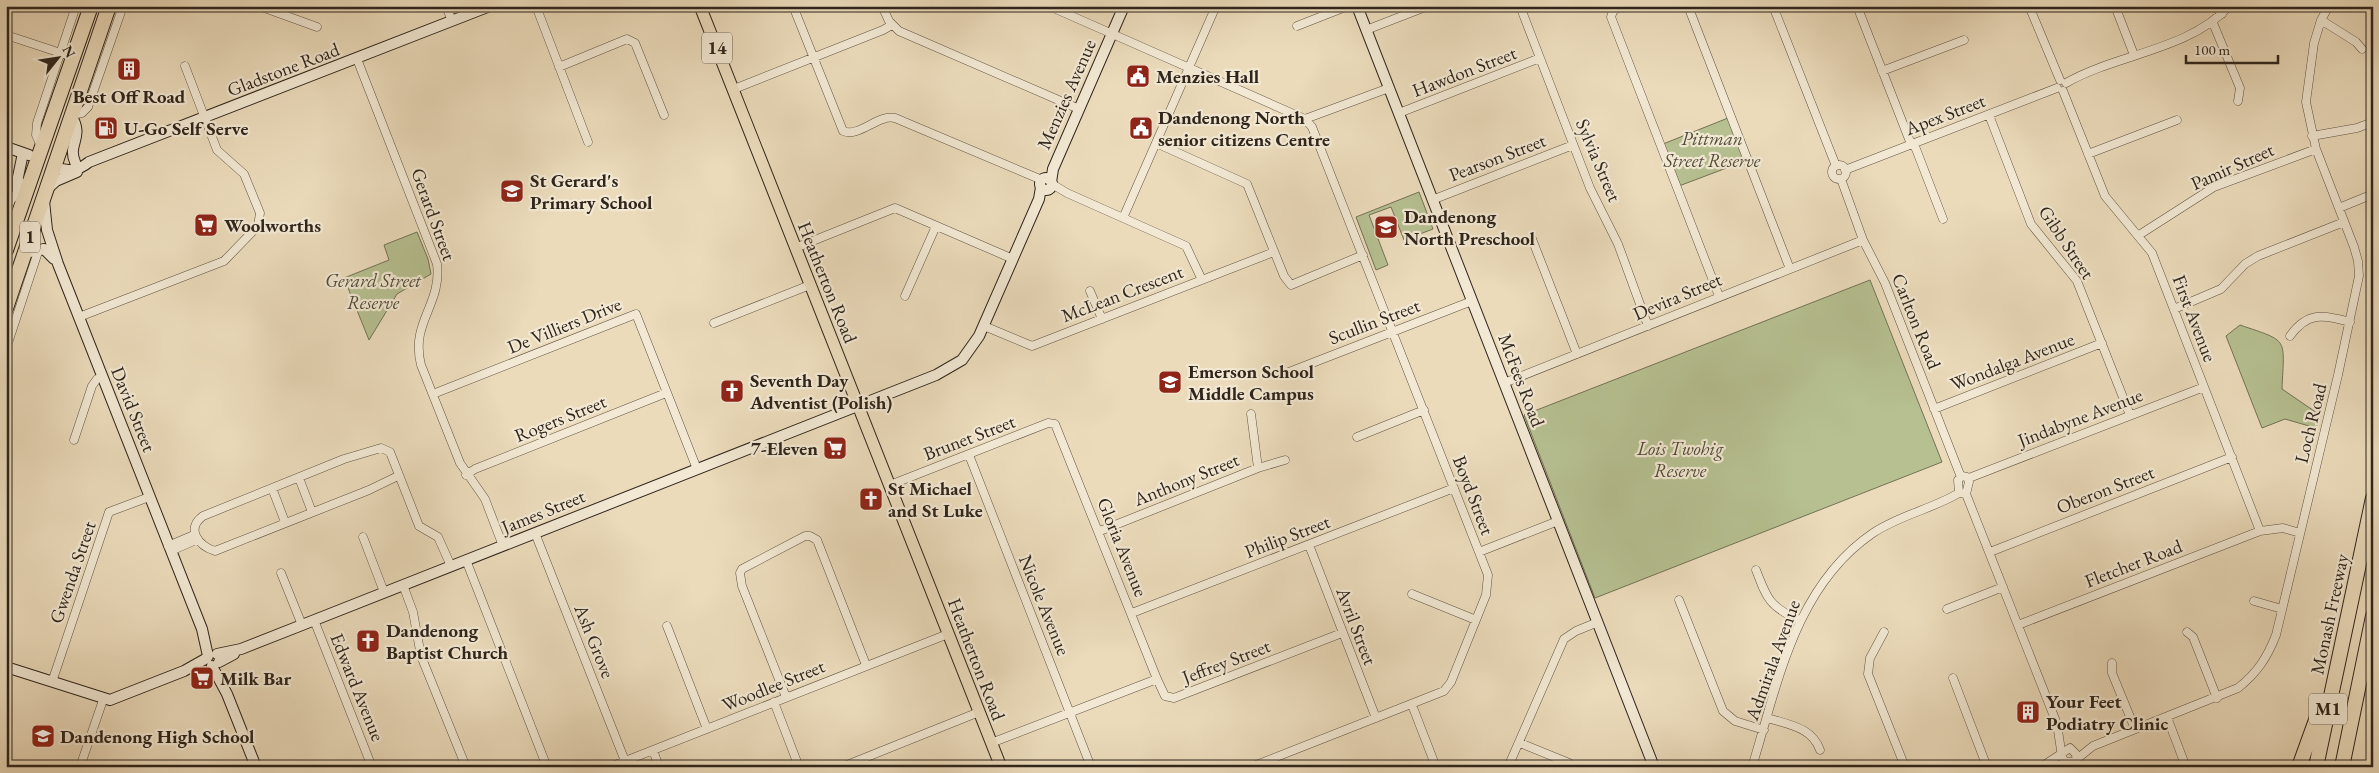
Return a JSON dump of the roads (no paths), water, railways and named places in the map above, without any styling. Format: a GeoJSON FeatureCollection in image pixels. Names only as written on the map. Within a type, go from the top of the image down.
{"type":"FeatureCollection","features":[{"type":"Feature","properties":{"kind":"highway","name":"1"},"geometry":{"type":"LineString","coordinates":[[6,250],[33,152],[73,57],[90,6]]}},
{"type":"Feature","properties":{"kind":"highway","name":"1"},"geometry":{"type":"LineString","coordinates":[[6,308],[109,6]]}},
{"type":"Feature","properties":{"kind":"highway"},"geometry":{"type":"LineString","coordinates":[[33,152],[55,164]]}},
{"type":"Feature","properties":{"kind":"highway","name":"Monash Freeway"},"geometry":{"type":"LineString","coordinates":[[2316,767],[2373,498]]}},
{"type":"Feature","properties":{"kind":"highway","name":"M1"},"geometry":{"type":"LineString","coordinates":[[2342,767],[2373,616]]}},
{"type":"Feature","properties":{"kind":"highway"},"geometry":{"type":"LineString","coordinates":[[2299,767],[2340,651]]}},
{"type":"Feature","properties":{"kind":"main road","name":"Heatherton Road"},"geometry":{"type":"LineString","coordinates":[[700,6],[1000,767]]}},
{"type":"Feature","properties":{"kind":"street"},"geometry":{"type":"LineString","coordinates":[[6,147],[33,152],[36,123],[76,6]]}},
{"type":"Feature","properties":{"kind":"street"},"geometry":{"type":"LineString","coordinates":[[45,193],[82,164],[72,153],[78,129],[71,115],[82,113],[88,107],[123,6]]}},
{"type":"Feature","properties":{"kind":"street"},"geometry":{"type":"LineString","coordinates":[[260,6],[270,8],[317,27]]}},
{"type":"Feature","properties":{"kind":"street"},"geometry":{"type":"LineString","coordinates":[[446,6],[452,21]]}},
{"type":"Feature","properties":{"kind":"street","name":"Gladstone Road"},"geometry":{"type":"LineString","coordinates":[[55,164],[82,164],[204,119],[490,6]]}},
{"type":"Feature","properties":{"kind":"street"},"geometry":{"type":"LineString","coordinates":[[536,6],[588,142]]}},
{"type":"Feature","properties":{"kind":"street"},"geometry":{"type":"LineString","coordinates":[[793,6],[841,129],[845,132],[887,118],[895,118],[1186,246],[1202,280]]}},
{"type":"Feature","properties":{"kind":"street"},"geometry":{"type":"LineString","coordinates":[[882,6],[892,25],[899,31],[1079,109]]}},
{"type":"Feature","properties":{"kind":"street"},"geometry":{"type":"LineString","coordinates":[[1049,6],[1305,119],[1389,88]]}},
{"type":"Feature","properties":{"kind":"street","name":"Menzies Avenue"},"geometry":{"type":"LineString","coordinates":[[858,406],[936,375],[962,360],[981,331],[1040,199],[1044,184],[1053,169],[1124,6]]}},
{"type":"Feature","properties":{"kind":"street"},"geometry":{"type":"LineString","coordinates":[[1123,218],[1216,6]]}},
{"type":"Feature","properties":{"kind":"street"},"geometry":{"type":"LineString","coordinates":[[1297,26],[1348,6]]}},
{"type":"Feature","properties":{"kind":"street","name":"McFees Road"},"geometry":{"type":"LineString","coordinates":[[1357,6],[1654,767]]}},
{"type":"Feature","properties":{"kind":"street"},"geometry":{"type":"LineString","coordinates":[[1366,30],[1428,6]]}},
{"type":"Feature","properties":{"kind":"street","name":"Sylvia Street"},"geometry":{"type":"LineString","coordinates":[[1520,6],[1590,188],[1618,244],[1648,326]]}},
{"type":"Feature","properties":{"kind":"street"},"geometry":{"type":"LineString","coordinates":[[1621,6],[1612,12],[1611,17],[1719,296]]}},
{"type":"Feature","properties":{"kind":"street"},"geometry":{"type":"LineString","coordinates":[[1688,6],[1790,269]]}},
{"type":"Feature","properties":{"kind":"street"},"geometry":{"type":"LineString","coordinates":[[1773,6],[1836,166]]}},
{"type":"Feature","properties":{"kind":"street"},"geometry":{"type":"LineString","coordinates":[[1858,6],[1882,71],[1943,219]]}},
{"type":"Feature","properties":{"kind":"street","name":"First Avenue"},"geometry":{"type":"LineString","coordinates":[[2030,6],[2105,196],[2152,253],[2260,531]]}},
{"type":"Feature","properties":{"kind":"street"},"geometry":{"type":"LineString","coordinates":[[2115,6],[2134,55]]}},
{"type":"Feature","properties":{"kind":"street"},"geometry":{"type":"LineString","coordinates":[[2214,6],[2222,14]]}},
{"type":"Feature","properties":{"kind":"street","name":"Apex Street"},"geometry":{"type":"LineString","coordinates":[[1845,170],[1989,115],[2213,23],[2229,6]]}},
{"type":"Feature","properties":{"kind":"street","name":"Loch Road"},"geometry":{"type":"LineString","coordinates":[[2072,749],[2093,746],[2238,688],[2252,677],[2265,661],[2276,635],[2350,322],[2359,276],[2358,260],[2312,136],[2306,96],[2314,43],[2321,20],[2329,6]]}},
{"type":"Feature","properties":{"kind":"street"},"geometry":{"type":"LineString","coordinates":[[1603,8],[1612,12]]}},
{"type":"Feature","properties":{"kind":"street"},"geometry":{"type":"LineString","coordinates":[[2321,20],[2356,42],[2362,49]]}},
{"type":"Feature","properties":{"kind":"street"},"geometry":{"type":"LineString","coordinates":[[2213,23],[2240,88],[2238,101]]}},
{"type":"Feature","properties":{"kind":"street"},"geometry":{"type":"LineString","coordinates":[[734,90],[892,25]]}},
{"type":"Feature","properties":{"kind":"street"},"geometry":{"type":"LineString","coordinates":[[6,35],[73,57]]}},
{"type":"Feature","properties":{"kind":"street"},"geometry":{"type":"LineString","coordinates":[[559,67],[627,40],[635,43],[664,115]]}},
{"type":"Feature","properties":{"kind":"street"},"geometry":{"type":"LineString","coordinates":[[1882,71],[1964,40]]}},
{"type":"Feature","properties":{"kind":"street","name":"Hawdon Street"},"geometry":{"type":"LineString","coordinates":[[1399,113],[1540,58]]}},
{"type":"Feature","properties":{"kind":"street","name":"Gerard Street"},"geometry":{"type":"LineString","coordinates":[[357,59],[437,264],[436,290],[422,321],[418,342],[422,365],[466,475],[485,499],[503,546]]}},
{"type":"Feature","properties":{"kind":"street"},"geometry":{"type":"LineString","coordinates":[[79,317],[224,261],[258,226],[260,213],[244,174],[219,152],[204,119],[185,66]]}},
{"type":"Feature","properties":{"kind":"street"},"geometry":{"type":"LineString","coordinates":[[1311,126],[1327,111]]}},
{"type":"Feature","properties":{"kind":"street","name":"Gibb Street"},"geometry":{"type":"LineString","coordinates":[[1989,115],[2031,224],[2077,281],[2130,415]]}},
{"type":"Feature","properties":{"kind":"street","name":"Boyd Street"},"geometry":{"type":"LineString","coordinates":[[1251,767],[1412,705],[1447,689],[1489,586],[1488,575],[1393,331],[1311,126],[1305,119]]}},
{"type":"Feature","properties":{"kind":"street"},"geometry":{"type":"LineString","coordinates":[[2088,154],[2177,120]]}},
{"type":"Feature","properties":{"kind":"street"},"geometry":{"type":"LineString","coordinates":[[2312,136],[2357,128],[2373,122]]}},
{"type":"Feature","properties":{"kind":"street"},"geometry":{"type":"LineString","coordinates":[[1156,143],[1247,184],[1286,280],[1293,285],[1363,255]]}},
{"type":"Feature","properties":{"kind":"street","name":"Pearson Street"},"geometry":{"type":"LineString","coordinates":[[1432,200],[1573,145]]}},
{"type":"Feature","properties":{"kind":"street","name":"Pamir Street"},"geometry":{"type":"LineString","coordinates":[[2139,235],[2214,187],[2316,149]]}},
{"type":"Feature","properties":{"kind":"street"},"geometry":{"type":"LineString","coordinates":[[1836,166],[1843,167],[1845,170],[1845,175],[1841,178],[1833,175],[1832,171],[1836,166]]}},
{"type":"Feature","properties":{"kind":"street","name":"Carlton Road"},"geometry":{"type":"LineString","coordinates":[[1841,178],[1863,240],[1885,283],[1934,409],[1965,478]]}},
{"type":"Feature","properties":{"kind":"street"},"geometry":{"type":"LineString","coordinates":[[6,213],[11,200],[21,193]]}},
{"type":"Feature","properties":{"kind":"street","name":"David Street"},"geometry":{"type":"LineString","coordinates":[[45,193],[47,226],[58,264],[256,767]]}},
{"type":"Feature","properties":{"kind":"street"},"geometry":{"type":"LineString","coordinates":[[2338,208],[2373,194]]}},
{"type":"Feature","properties":{"kind":"street"},"geometry":{"type":"LineString","coordinates":[[795,248],[895,208],[1013,259]]}},
{"type":"Feature","properties":{"kind":"street"},"geometry":{"type":"LineString","coordinates":[[2174,309],[2221,289],[2230,282],[2245,264],[2258,256],[2344,222]]}},
{"type":"Feature","properties":{"kind":"street"},"geometry":{"type":"LineString","coordinates":[[905,296],[936,226]]}},
{"type":"Feature","properties":{"kind":"street"},"geometry":{"type":"LineString","coordinates":[[1532,239],[1577,354]]}},
{"type":"Feature","properties":{"kind":"street","name":"Devira Street"},"geometry":{"type":"LineString","coordinates":[[1504,383],[1863,240]]}},
{"type":"Feature","properties":{"kind":"street"},"geometry":{"type":"LineString","coordinates":[[6,349],[40,249]]}},
{"type":"Feature","properties":{"kind":"street"},"geometry":{"type":"LineString","coordinates":[[26,292],[24,258],[40,249],[48,252],[58,264]]}},
{"type":"Feature","properties":{"kind":"street","name":"McLean Crescent"},"geometry":{"type":"LineString","coordinates":[[981,331],[1028,346],[1274,252]]}},
{"type":"Feature","properties":{"kind":"street"},"geometry":{"type":"LineString","coordinates":[[714,323],[810,285]]}},
{"type":"Feature","properties":{"kind":"street"},"geometry":{"type":"LineString","coordinates":[[1090,291],[1102,319]]}},
{"type":"Feature","properties":{"kind":"street","name":"Scullin Street"},"geometry":{"type":"LineString","coordinates":[[1289,372],[1472,301]]}},
{"type":"Feature","properties":{"kind":"street","name":"De Villiers Drive"},"geometry":{"type":"LineString","coordinates":[[434,394],[636,314],[697,469]]}},
{"type":"Feature","properties":{"kind":"street"},"geometry":{"type":"LineString","coordinates":[[2290,336],[2299,324],[2311,317],[2331,316],[2350,322]]}},
{"type":"Feature","properties":{"kind":"street","name":"Wondalga Avenue"},"geometry":{"type":"LineString","coordinates":[[1934,409],[2102,344]]}},
{"type":"Feature","properties":{"kind":"street"},"geometry":{"type":"LineString","coordinates":[[74,440],[92,386],[97,379],[102,377]]}},
{"type":"Feature","properties":{"kind":"street","name":"Jindabyne Avenue"},"geometry":{"type":"LineString","coordinates":[[1965,478],[2204,387]]}},
{"type":"Feature","properties":{"kind":"street","name":"Rogers Street"},"geometry":{"type":"LineString","coordinates":[[466,475],[475,469],[666,393]]}},
{"type":"Feature","properties":{"kind":"street","name":"James Street"},"geometry":{"type":"LineString","coordinates":[[103,700],[110,700],[214,660],[858,406]]}},
{"type":"Feature","properties":{"kind":"street"},"geometry":{"type":"LineString","coordinates":[[1357,436],[1424,410]]}},
{"type":"Feature","properties":{"kind":"street"},"geometry":{"type":"LineString","coordinates":[[1251,414],[1258,468]]}},
{"type":"Feature","properties":{"kind":"street","name":"Brunet Street"},"geometry":{"type":"LineString","coordinates":[[890,485],[1048,423],[1054,423],[1059,428]]}},
{"type":"Feature","properties":{"kind":"street","name":"Gloria Avenue"},"geometry":{"type":"LineString","coordinates":[[1059,428],[1157,679]]}},
{"type":"Feature","properties":{"kind":"street"},"geometry":{"type":"LineString","coordinates":[[195,538],[201,517],[344,459],[381,448],[390,452],[419,526],[438,537],[451,566]]}},
{"type":"Feature","properties":{"kind":"street","name":"Nicole Avenue"},"geometry":{"type":"LineString","coordinates":[[969,455],[1091,767]]}},
{"type":"Feature","properties":{"kind":"street","name":"Oberon Street"},"geometry":{"type":"LineString","coordinates":[[1990,552],[2232,457]]}},
{"type":"Feature","properties":{"kind":"street","name":"Anthony Street"},"geometry":{"type":"LineString","coordinates":[[1100,531],[1258,468],[1285,460]]}},
{"type":"Feature","properties":{"kind":"street"},"geometry":{"type":"LineString","coordinates":[[195,538],[215,551],[279,527],[285,522],[398,476]]}},
{"type":"Feature","properties":{"kind":"street"},"geometry":{"type":"LineString","coordinates":[[299,478],[312,512]]}},
{"type":"Feature","properties":{"kind":"street"},"geometry":{"type":"LineString","coordinates":[[1965,478],[1958,482],[1990,552],[2057,724],[2076,754],[2076,762],[2042,766]]}},
{"type":"Feature","properties":{"kind":"street"},"geometry":{"type":"LineString","coordinates":[[272,488],[285,522]]}},
{"type":"Feature","properties":{"kind":"street","name":"Philip Street"},"geometry":{"type":"LineString","coordinates":[[1132,613],[1454,488]]}},
{"type":"Feature","properties":{"kind":"street","name":"Admirala Avenue"},"geometry":{"type":"LineString","coordinates":[[1752,767],[1799,620],[1824,580],[1853,548],[1888,524],[1963,494]]}},
{"type":"Feature","properties":{"kind":"street","name":"Gwenda Street"},"geometry":{"type":"LineString","coordinates":[[52,682],[109,512],[150,497]]}},
{"type":"Feature","properties":{"kind":"street"},"geometry":{"type":"LineString","coordinates":[[1479,552],[1558,521]]}},
{"type":"Feature","properties":{"kind":"street"},"geometry":{"type":"LineString","coordinates":[[2260,531],[2283,528],[2300,533]]}},
{"type":"Feature","properties":{"kind":"street","name":"Fletcher Road"},"geometry":{"type":"LineString","coordinates":[[2018,625],[2260,531]]}},
{"type":"Feature","properties":{"kind":"street","name":"Ash Grove"},"geometry":{"type":"LineString","coordinates":[[535,533],[625,761]]}},
{"type":"Feature","properties":{"kind":"street"},"geometry":{"type":"LineString","coordinates":[[786,697],[740,581],[742,568],[805,536],[810,536],[817,540],[866,666]]}},
{"type":"Feature","properties":{"kind":"street"},"geometry":{"type":"LineString","coordinates":[[363,537],[384,592]]}},
{"type":"Feature","properties":{"kind":"street"},"geometry":{"type":"LineString","coordinates":[[170,548],[195,538]]}},
{"type":"Feature","properties":{"kind":"street","name":"Avril Street"},"geometry":{"type":"LineString","coordinates":[[1308,546],[1376,718]]}},
{"type":"Feature","properties":{"kind":"street"},"geometry":{"type":"LineString","coordinates":[[466,560],[547,767]]}},
{"type":"Feature","properties":{"kind":"street"},"geometry":{"type":"LineString","coordinates":[[1756,570],[1771,604],[1781,612],[1799,620]]}},
{"type":"Feature","properties":{"kind":"street"},"geometry":{"type":"LineString","coordinates":[[281,573],[302,625]]}},
{"type":"Feature","properties":{"kind":"street"},"geometry":{"type":"LineString","coordinates":[[403,585],[413,612],[422,656],[466,767]]}},
{"type":"Feature","properties":{"kind":"street"},"geometry":{"type":"LineString","coordinates":[[1947,609],[2003,587]]}},
{"type":"Feature","properties":{"kind":"street"},"geometry":{"type":"LineString","coordinates":[[1412,594],[1476,620]]}},
{"type":"Feature","properties":{"kind":"street"},"geometry":{"type":"LineString","coordinates":[[1679,600],[1724,710],[1735,721],[1764,730]]}},
{"type":"Feature","properties":{"kind":"street"},"geometry":{"type":"LineString","coordinates":[[2254,601],[2282,609]]}},
{"type":"Feature","properties":{"kind":"street","name":"Edward Avenue"},"geometry":{"type":"LineString","coordinates":[[314,620],[372,767]]}},
{"type":"Feature","properties":{"kind":"street"},"geometry":{"type":"LineString","coordinates":[[1508,767],[1564,639],[1576,631],[1598,622]]}},
{"type":"Feature","properties":{"kind":"street"},"geometry":{"type":"LineString","coordinates":[[667,626],[707,729]]}},
{"type":"Feature","properties":{"kind":"street"},"geometry":{"type":"LineString","coordinates":[[1884,632],[1870,658],[1868,674],[1905,767]]}},
{"type":"Feature","properties":{"kind":"street"},"geometry":{"type":"LineString","coordinates":[[2187,632],[2193,637],[2217,698]]}},
{"type":"Feature","properties":{"kind":"street","name":"Jeffrey Street"},"geometry":{"type":"LineString","coordinates":[[991,743],[1157,679],[1165,696],[1174,698],[1342,633]]}},
{"type":"Feature","properties":{"kind":"street","name":"Woodlee Street"},"geometry":{"type":"LineString","coordinates":[[610,767],[948,634]]}},
{"type":"Feature","properties":{"kind":"street"},"geometry":{"type":"LineString","coordinates":[[2112,663],[2112,673],[2134,730]]}},
{"type":"Feature","properties":{"kind":"street"},"geometry":{"type":"LineString","coordinates":[[6,667],[103,700],[80,767]]}},
{"type":"Feature","properties":{"kind":"street"},"geometry":{"type":"LineString","coordinates":[[1953,678],[1987,767]]}},
{"type":"Feature","properties":{"kind":"street"},"geometry":{"type":"LineString","coordinates":[[774,702],[799,767]]}},
{"type":"Feature","properties":{"kind":"street"},"geometry":{"type":"LineString","coordinates":[[1412,705],[1436,767]]}},
{"type":"Feature","properties":{"kind":"street"},"geometry":{"type":"LineString","coordinates":[[842,767],[979,712]]}},
{"type":"Feature","properties":{"kind":"street"},"geometry":{"type":"LineString","coordinates":[[2167,717],[2186,767]]}},
{"type":"Feature","properties":{"kind":"street"},"geometry":{"type":"LineString","coordinates":[[1768,718],[1808,731],[1817,741],[1820,750]]}},
{"type":"Feature","properties":{"kind":"street"},"geometry":{"type":"LineString","coordinates":[[2057,724],[2062,757],[2067,764]]}},
{"type":"Feature","properties":{"kind":"street"},"geometry":{"type":"LineString","coordinates":[[1520,743],[1569,763]]}},
{"type":"Feature","properties":{"kind":"street","name":"Loch Road"},"geometry":{"type":"LineString","coordinates":[[2076,762],[2093,746]]}},
{"type":"Feature","properties":{"kind":"street"},"geometry":{"type":"LineString","coordinates":[[2042,766],[2068,748],[2072,749]]}},
{"type":"Feature","properties":{"kind":"street"},"geometry":{"type":"LineString","coordinates":[[653,750],[660,767]]}},
{"type":"Feature","properties":{"kind":"place","name":"Best Off Road"},"geometry":{"type":"Point","coordinates":[129,69]}},
{"type":"Feature","properties":{"kind":"place","name":"Menzies Hall"},"geometry":{"type":"Point","coordinates":[1138,76]}},
{"type":"Feature","properties":{"kind":"place","name":"U-Go Self Serve"},"geometry":{"type":"Point","coordinates":[106,128]}},
{"type":"Feature","properties":{"kind":"place","name":"Dandenong North senior citizens Centre"},"geometry":{"type":"Point","coordinates":[1141,128]}},
{"type":"Feature","properties":{"kind":"place","name":"St Gerard's Primary School"},"geometry":{"type":"Point","coordinates":[512,191]}},
{"type":"Feature","properties":{"kind":"place","name":"Woolworths"},"geometry":{"type":"Point","coordinates":[206,225]}},
{"type":"Feature","properties":{"kind":"place","name":"Dandenong North Preschool"},"geometry":{"type":"Point","coordinates":[1386,227]}},
{"type":"Feature","properties":{"kind":"place","name":"Emerson School Middle Campus"},"geometry":{"type":"Point","coordinates":[1170,382]}},
{"type":"Feature","properties":{"kind":"place","name":"Seventh Day Adventist (Polish)"},"geometry":{"type":"Point","coordinates":[732,391]}},
{"type":"Feature","properties":{"kind":"place","name":"7-Eleven"},"geometry":{"type":"Point","coordinates":[835,448]}},
{"type":"Feature","properties":{"kind":"place","name":"St Michael and St Luke"},"geometry":{"type":"Point","coordinates":[871,499]}},
{"type":"Feature","properties":{"kind":"place","name":"Dandenong Baptist Church"},"geometry":{"type":"Point","coordinates":[368,641]}},
{"type":"Feature","properties":{"kind":"place","name":"Milk Bar"},"geometry":{"type":"Point","coordinates":[202,678]}},
{"type":"Feature","properties":{"kind":"place","name":"Your Feet Podiatry Clinic"},"geometry":{"type":"Point","coordinates":[2028,712]}},
{"type":"Feature","properties":{"kind":"place","name":"Dandenong High School"},"geometry":{"type":"Point","coordinates":[43,736]}},
{"type":"Feature","properties":{"kind":"park label","name":"Pittman Street Reserve"},"geometry":{"type":"Point","coordinates":[1712,149]}},
{"type":"Feature","properties":{"kind":"park label","name":"Gerard Street Reserve"},"geometry":{"type":"Point","coordinates":[373,291]}},
{"type":"Feature","properties":{"kind":"park label","name":"Lois Twohig Reserve"},"geometry":{"type":"Point","coordinates":[1680,459]}}]}
